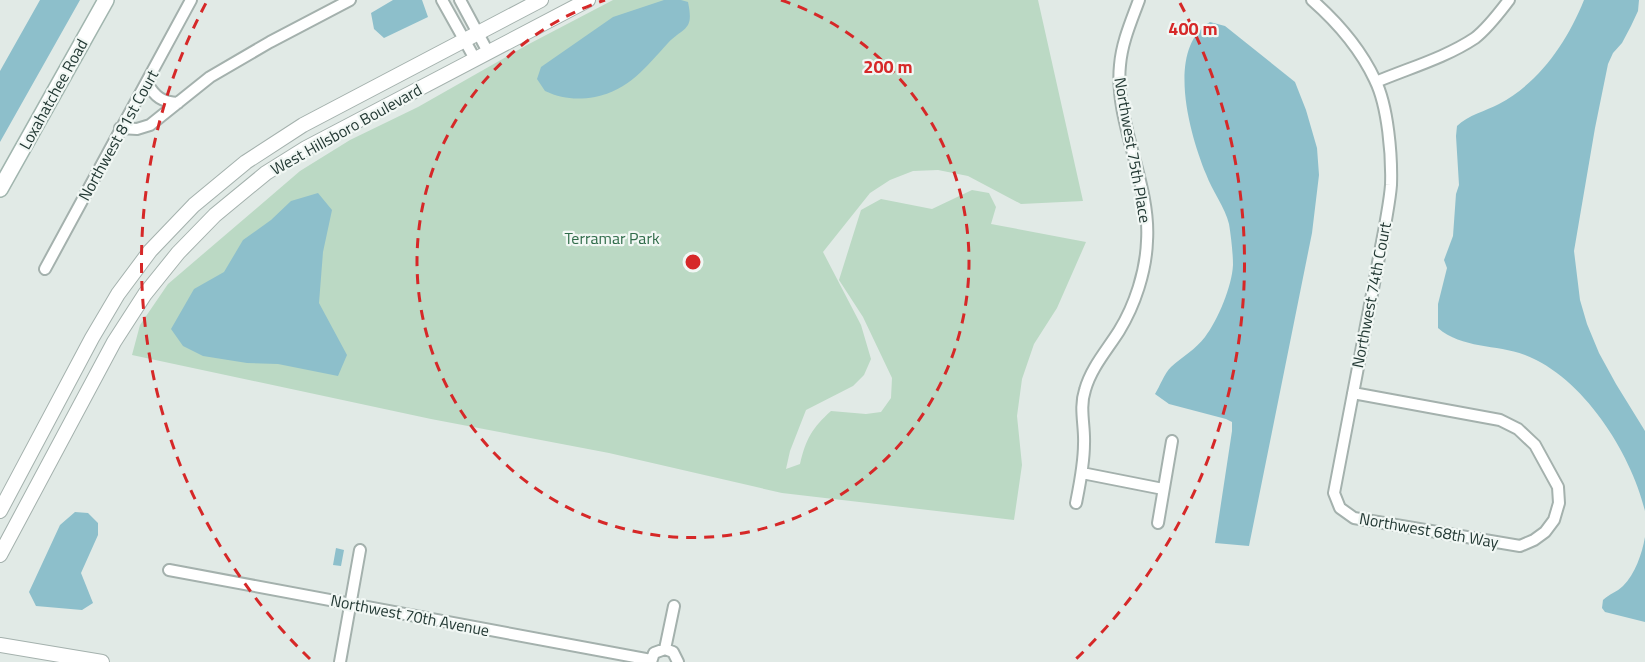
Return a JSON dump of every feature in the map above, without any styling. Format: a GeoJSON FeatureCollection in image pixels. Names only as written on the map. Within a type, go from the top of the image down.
{"type":"FeatureCollection","features":[{"type":"Feature","properties":{"kind":"main road","name":"Loxahatchee Road"},"geometry":{"type":"LineString","coordinates":[[0,189],[106,0]]}},
{"type":"Feature","properties":{"kind":"street","name":"Northwest 81st Court"},"geometry":{"type":"LineString","coordinates":[[45,269],[191,0]]}},
{"type":"Feature","properties":{"kind":"street"},"geometry":{"type":"LineString","coordinates":[[120,128],[136,129],[150,125],[210,77],[350,0]]}},
{"type":"Feature","properties":{"kind":"street"},"geometry":{"type":"LineString","coordinates":[[442,0],[475,59]]}},
{"type":"Feature","properties":{"kind":"street"},"geometry":{"type":"LineString","coordinates":[[460,0],[488,52]]}},
{"type":"Feature","properties":{"kind":"street","name":"West Hillsboro Boulevard"},"geometry":{"type":"LineString","coordinates":[[0,510],[101,322],[138,266],[172,227],[213,188],[268,146],[303,125],[541,0]]}},
{"type":"Feature","properties":{"kind":"street","name":"West Hillsboro Boulevard"},"geometry":{"type":"LineString","coordinates":[[0,555],[122,328],[156,279],[190,240],[232,200],[280,164],[322,139],[588,0]]}},
{"type":"Feature","properties":{"kind":"street","name":"Northwest 75th Place"},"geometry":{"type":"LineString","coordinates":[[1076,503],[1082,473],[1084,443],[1082,407],[1085,389],[1092,373],[1133,305],[1142,273],[1147,240],[1146,213],[1125,115],[1120,67],[1125,39],[1139,0]]}},
{"type":"Feature","properties":{"kind":"street","name":"Northwest 74th Court"},"geometry":{"type":"LineString","coordinates":[[1312,0],[1328,14],[1346,36],[1376,82],[1385,114],[1390,151],[1391,186],[1334,493],[1340,508]]}},
{"type":"Feature","properties":{"kind":"street"},"geometry":{"type":"LineString","coordinates":[[1376,82],[1452,50],[1476,37],[1509,0]]}},
{"type":"Feature","properties":{"kind":"street"},"geometry":{"type":"LineString","coordinates":[[147,83],[154,96],[166,102],[178,103]]}},
{"type":"Feature","properties":{"kind":"street","name":"Northwest 68th Way"},"geometry":{"type":"LineString","coordinates":[[1340,508],[1354,518],[1520,546],[1545,532],[1554,520],[1558,503],[1558,487],[1535,445],[1518,429],[1500,420],[1353,393]]}},
{"type":"Feature","properties":{"kind":"street"},"geometry":{"type":"LineString","coordinates":[[1158,523],[1172,441]]}},
{"type":"Feature","properties":{"kind":"street"},"geometry":{"type":"LineString","coordinates":[[1082,473],[1163,489]]}},
{"type":"Feature","properties":{"kind":"street"},"geometry":{"type":"LineString","coordinates":[[340,662],[360,550]]}},
{"type":"Feature","properties":{"kind":"street","name":"Northwest 70th Avenue"},"geometry":{"type":"LineString","coordinates":[[168,570],[651,661]]}},
{"type":"Feature","properties":{"kind":"street"},"geometry":{"type":"LineString","coordinates":[[665,649],[674,606]]}},
{"type":"Feature","properties":{"kind":"street"},"geometry":{"type":"LineString","coordinates":[[0,645],[102,662]]}},
{"type":"Feature","properties":{"kind":"street"},"geometry":{"type":"LineString","coordinates":[[651,661],[657,651],[665,649],[673,652],[678,662]]}},
{"type":"Feature","properties":{"kind":"green space","name":"Terramar Park"},"geometry":{"type":"Polygon","coordinates":[[[613,0],[1038,0],[1083,201],[1021,204],[968,176],[938,170],[913,171],[890,180],[870,193],[823,252],[861,325],[871,359],[864,375],[853,386],[806,410],[790,451],[786,469],[800,464],[811,434],[831,411],[866,414],[881,412],[891,398],[892,378],[863,317],[839,280],[861,210],[881,199],[932,209],[972,190],[989,193],[996,207],[991,224],[1086,242],[1057,308],[1034,344],[1022,379],[1017,416],[1022,465],[1014,520],[782,493],[609,453],[431,419],[132,355],[140,325],[168,284],[300,171],[350,140],[418,107],[527,45],[613,0]]]}},
{"type":"Feature","properties":{"kind":"water"},"geometry":{"type":"Polygon","coordinates":[[[40,0],[80,0],[0,142],[0,71],[40,0]]]}},
{"type":"Feature","properties":{"kind":"water"},"geometry":{"type":"Polygon","coordinates":[[[393,0],[422,0],[428,17],[384,38],[374,29],[371,13],[393,0]]]}},
{"type":"Feature","properties":{"kind":"water"},"geometry":{"type":"Polygon","coordinates":[[[664,0],[688,2],[689,23],[627,83],[607,94],[588,98],[576,99],[545,91],[537,79],[541,67],[613,17],[664,0]]]}},
{"type":"Feature","properties":{"kind":"water"},"geometry":{"type":"Polygon","coordinates":[[[1584,0],[1639,0],[1638,11],[1631,26],[1608,64],[1574,251],[1580,300],[1587,324],[1599,353],[1645,431],[1645,511],[1628,465],[1616,442],[1602,420],[1566,380],[1525,355],[1458,340],[1438,328],[1438,304],[1447,268],[1444,260],[1453,236],[1456,194],[1459,185],[1457,126],[1466,119],[1514,95],[1527,84],[1560,46],[1584,0]]]}},
{"type":"Feature","properties":{"kind":"water"},"geometry":{"type":"Polygon","coordinates":[[[1210,22],[1225,26],[1295,82],[1317,148],[1319,175],[1312,233],[1249,546],[1215,543],[1232,422],[1169,404],[1155,394],[1175,363],[1197,345],[1210,330],[1224,302],[1232,273],[1233,255],[1229,224],[1200,157],[1188,116],[1185,94],[1188,52],[1196,35],[1210,22]]]}},
{"type":"Feature","properties":{"kind":"water"},"geometry":{"type":"Polygon","coordinates":[[[318,193],[332,210],[323,252],[319,303],[347,355],[338,376],[278,364],[247,363],[203,356],[183,346],[171,329],[194,289],[224,272],[243,240],[271,220],[291,201],[318,193]]]}},
{"type":"Feature","properties":{"kind":"water"},"geometry":{"type":"Polygon","coordinates":[[[75,512],[88,513],[98,523],[98,535],[81,573],[93,603],[82,610],[36,606],[29,592],[60,525],[75,512]]]}},
{"type":"Feature","properties":{"kind":"water"},"geometry":{"type":"Polygon","coordinates":[[[1645,537],[1645,622],[1605,612],[1602,608],[1603,600],[1621,588],[1631,576],[1640,557],[1645,537]]]}},
{"type":"Feature","properties":{"kind":"water"},"geometry":{"type":"Polygon","coordinates":[[[336,548],[344,550],[341,566],[333,565],[336,548]]]}}]}
